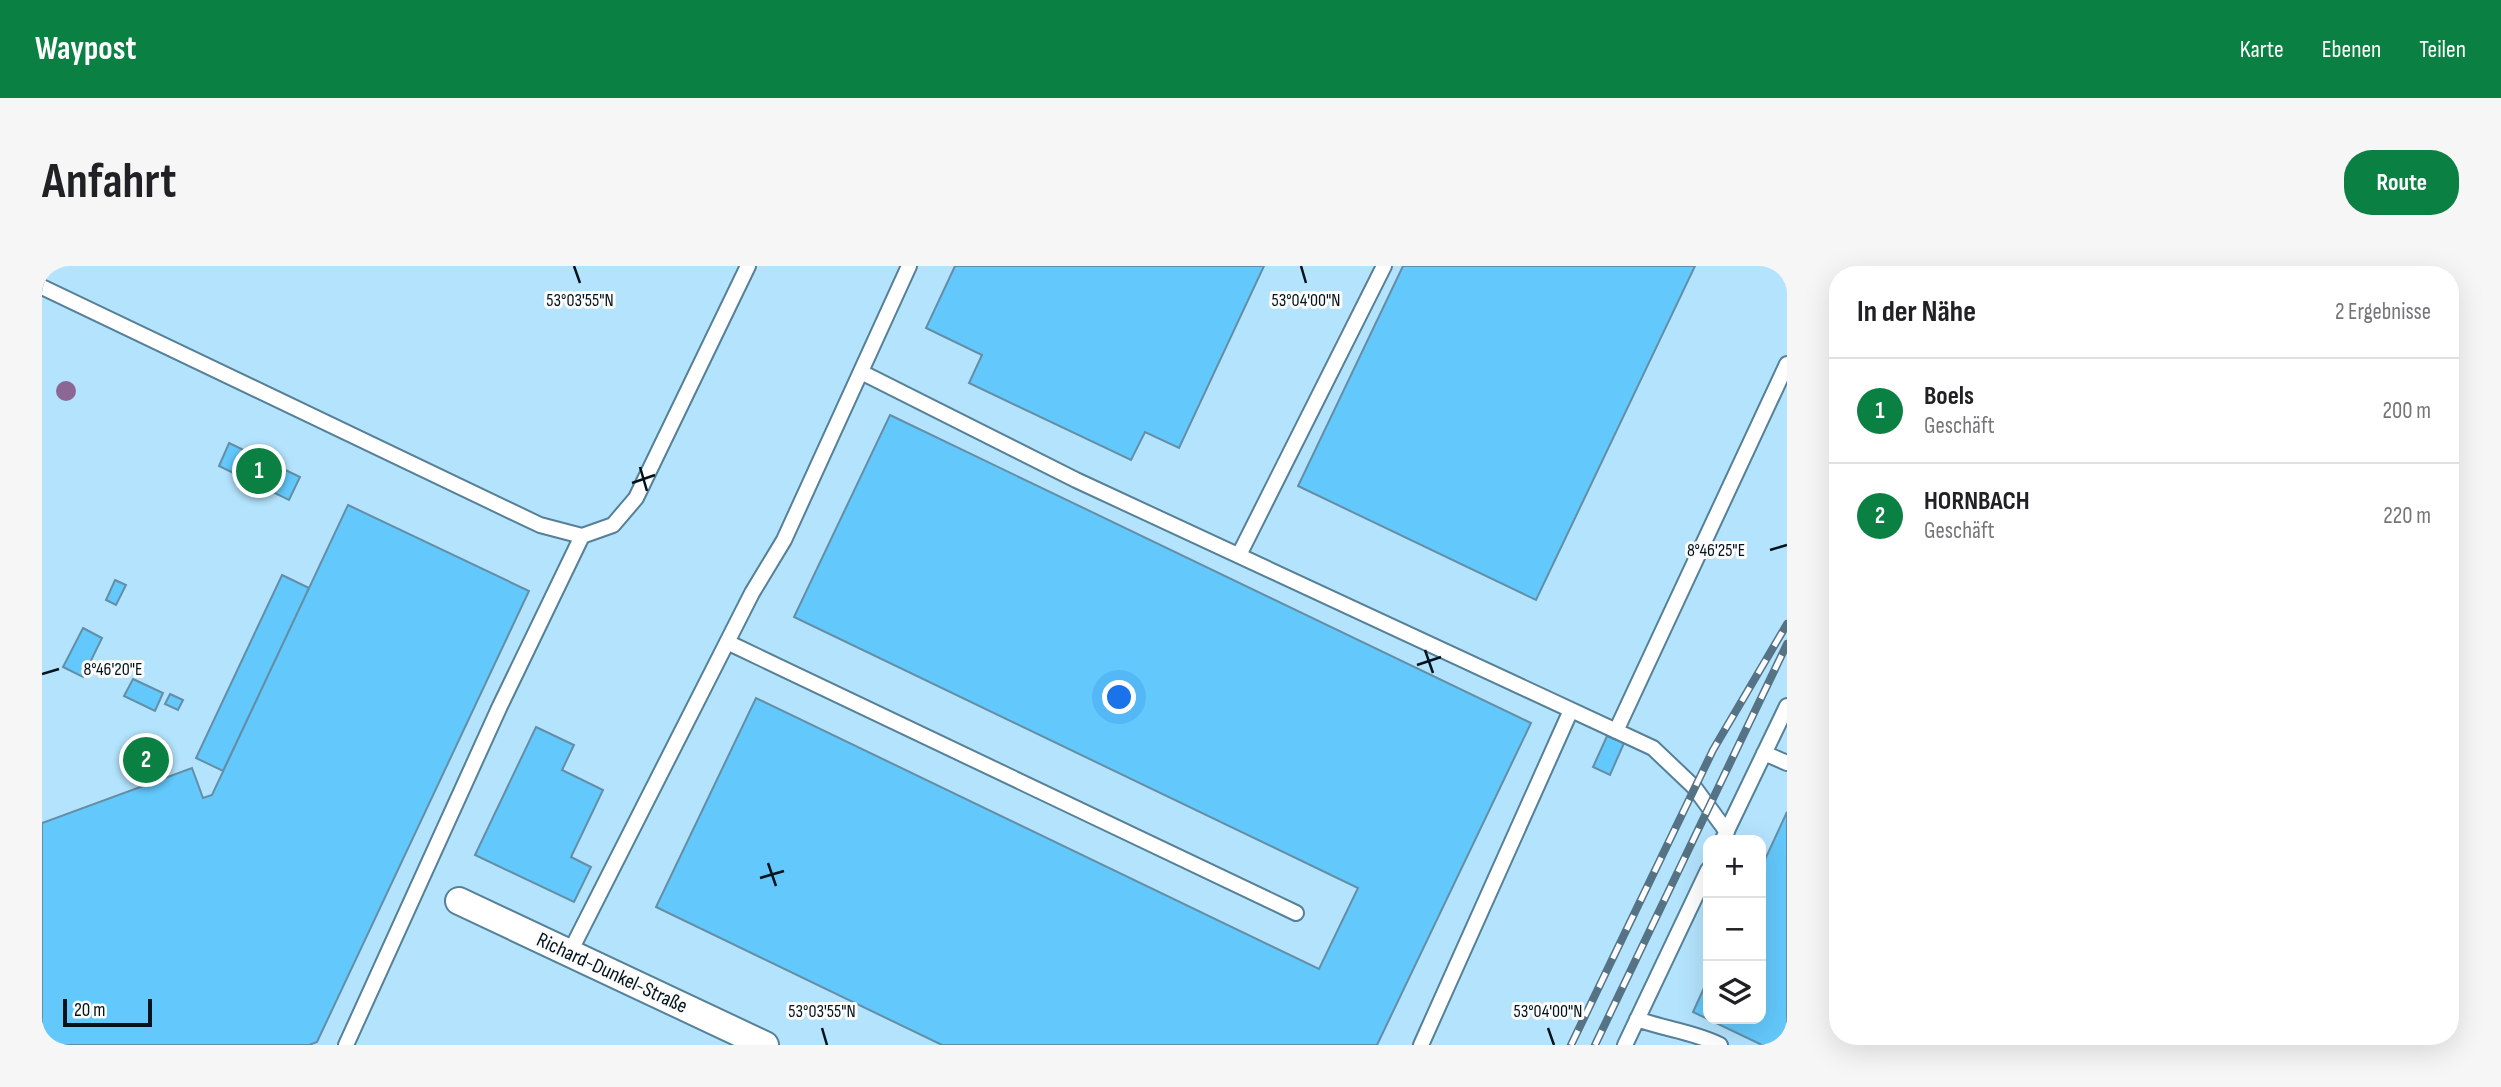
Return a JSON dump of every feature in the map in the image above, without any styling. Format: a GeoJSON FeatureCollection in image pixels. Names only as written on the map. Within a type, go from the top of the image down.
{"type":"FeatureCollection","features":[{"type":"Feature","properties":{"kind":"street","name":"Richard-Dunkel-Straße"},"geometry":{"type":"LineString","coordinates":[[459,901],[765,1045]]}},
{"type":"Feature","properties":{"kind":"lane"},"geometry":{"type":"LineString","coordinates":[[42,287],[540,525],[582,536],[613,525],[636,498],[748,266]]}},
{"type":"Feature","properties":{"kind":"lane"},"geometry":{"type":"LineString","coordinates":[[569,952],[752,593],[785,540],[909,266]]}},
{"type":"Feature","properties":{"kind":"lane"},"geometry":{"type":"LineString","coordinates":[[1240,555],[1384,266]]}},
{"type":"Feature","properties":{"kind":"lane"},"geometry":{"type":"LineString","coordinates":[[1616,731],[1787,364]]}},
{"type":"Feature","properties":{"kind":"lane"},"geometry":{"type":"LineString","coordinates":[[861,372],[1076,480],[1653,748],[1694,788],[1724,835]]}},
{"type":"Feature","properties":{"kind":"lane"},"geometry":{"type":"LineString","coordinates":[[346,1045],[500,706],[582,536]]}},
{"type":"Feature","properties":{"kind":"lane"},"geometry":{"type":"LineString","coordinates":[[727,642],[1296,913]]}},
{"type":"Feature","properties":{"kind":"lane"},"geometry":{"type":"LineString","coordinates":[[1725,835],[1787,706]]}},
{"type":"Feature","properties":{"kind":"lane"},"geometry":{"type":"LineString","coordinates":[[1421,1045],[1572,710]]}},
{"type":"Feature","properties":{"kind":"lane"},"geometry":{"type":"LineString","coordinates":[[1764,753],[1787,763]]}},
{"type":"Feature","properties":{"kind":"lane"},"geometry":{"type":"LineString","coordinates":[[1625,1045],[1703,880]]}},
{"type":"Feature","properties":{"kind":"lane"},"geometry":{"type":"LineString","coordinates":[[1637,1018],[1660,1028],[1720,1045]]}},
{"type":"Feature","properties":{"kind":"building"},"geometry":{"type":"Polygon","coordinates":[[[955,266],[1264,266],[1179,448],[1145,432],[1131,460],[969,383],[982,355],[926,328],[955,266]]]}},
{"type":"Feature","properties":{"kind":"building"},"geometry":{"type":"Polygon","coordinates":[[[1403,266],[1695,266],[1536,600],[1298,486],[1403,266]]]}},
{"type":"Feature","properties":{"kind":"building"},"geometry":{"type":"Polygon","coordinates":[[[890,415],[1531,723],[1377,1045],[942,1045],[656,907],[756,698],[1319,969],[1358,888],[794,617],[890,415]]]}},
{"type":"Feature","properties":{"kind":"building"},"geometry":{"type":"Polygon","coordinates":[[[229,443],[300,477],[289,500],[219,466],[229,443]]]}},
{"type":"Feature","properties":{"kind":"building"},"geometry":{"type":"Polygon","coordinates":[[[348,505],[529,591],[317,1042],[309,1045],[42,1045],[42,823],[192,768],[203,798],[212,795],[348,505]]]}},
{"type":"Feature","properties":{"kind":"building"},"geometry":{"type":"Polygon","coordinates":[[[282,575],[309,588],[223,771],[196,758],[282,575]]]}},
{"type":"Feature","properties":{"kind":"building"},"geometry":{"type":"Polygon","coordinates":[[[115,580],[126,585],[116,605],[106,600],[115,580]]]}},
{"type":"Feature","properties":{"kind":"building"},"geometry":{"type":"Polygon","coordinates":[[[83,628],[102,638],[83,677],[63,667],[83,628]]]}},
{"type":"Feature","properties":{"kind":"building"},"geometry":{"type":"Polygon","coordinates":[[[133,679],[163,693],[155,711],[124,696],[133,679]]]}},
{"type":"Feature","properties":{"kind":"building"},"geometry":{"type":"Polygon","coordinates":[[[170,694],[183,700],[178,710],[165,704],[170,694]]]}},
{"type":"Feature","properties":{"kind":"building"},"geometry":{"type":"Polygon","coordinates":[[[536,727],[574,745],[562,770],[603,790],[571,857],[591,867],[574,902],[475,855],[536,727]]]}},
{"type":"Feature","properties":{"kind":"building"},"geometry":{"type":"Polygon","coordinates":[[[1607,736],[1624,743],[1610,775],[1593,767],[1607,736]]]}},
{"type":"Feature","properties":{"kind":"building"},"geometry":{"type":"Polygon","coordinates":[[[1787,812],[1787,1045],[1762,1045],[1718,1024],[1766,1024],[1766,857],[1787,812]]]}},
{"type":"Feature","properties":{"kind":"building"},"geometry":{"type":"Polygon","coordinates":[[[1703,990],[1703,1017],[1693,1012],[1703,990]]]}},
{"type":"Feature","properties":{"kind":"railway"},"geometry":{"type":"LineString","coordinates":[[1571,1045],[1713,750],[1787,624]]}},
{"type":"Feature","properties":{"kind":"railway"},"geometry":{"type":"LineString","coordinates":[[1595,1045],[1787,644]]}},
{"type":"Feature","properties":{"kind":"place","name":"Boels"},"geometry":{"type":"Point","coordinates":[259,471]}},
{"type":"Feature","properties":{"kind":"place","name":"HORNBACH"},"geometry":{"type":"Point","coordinates":[146,760]}}]}
